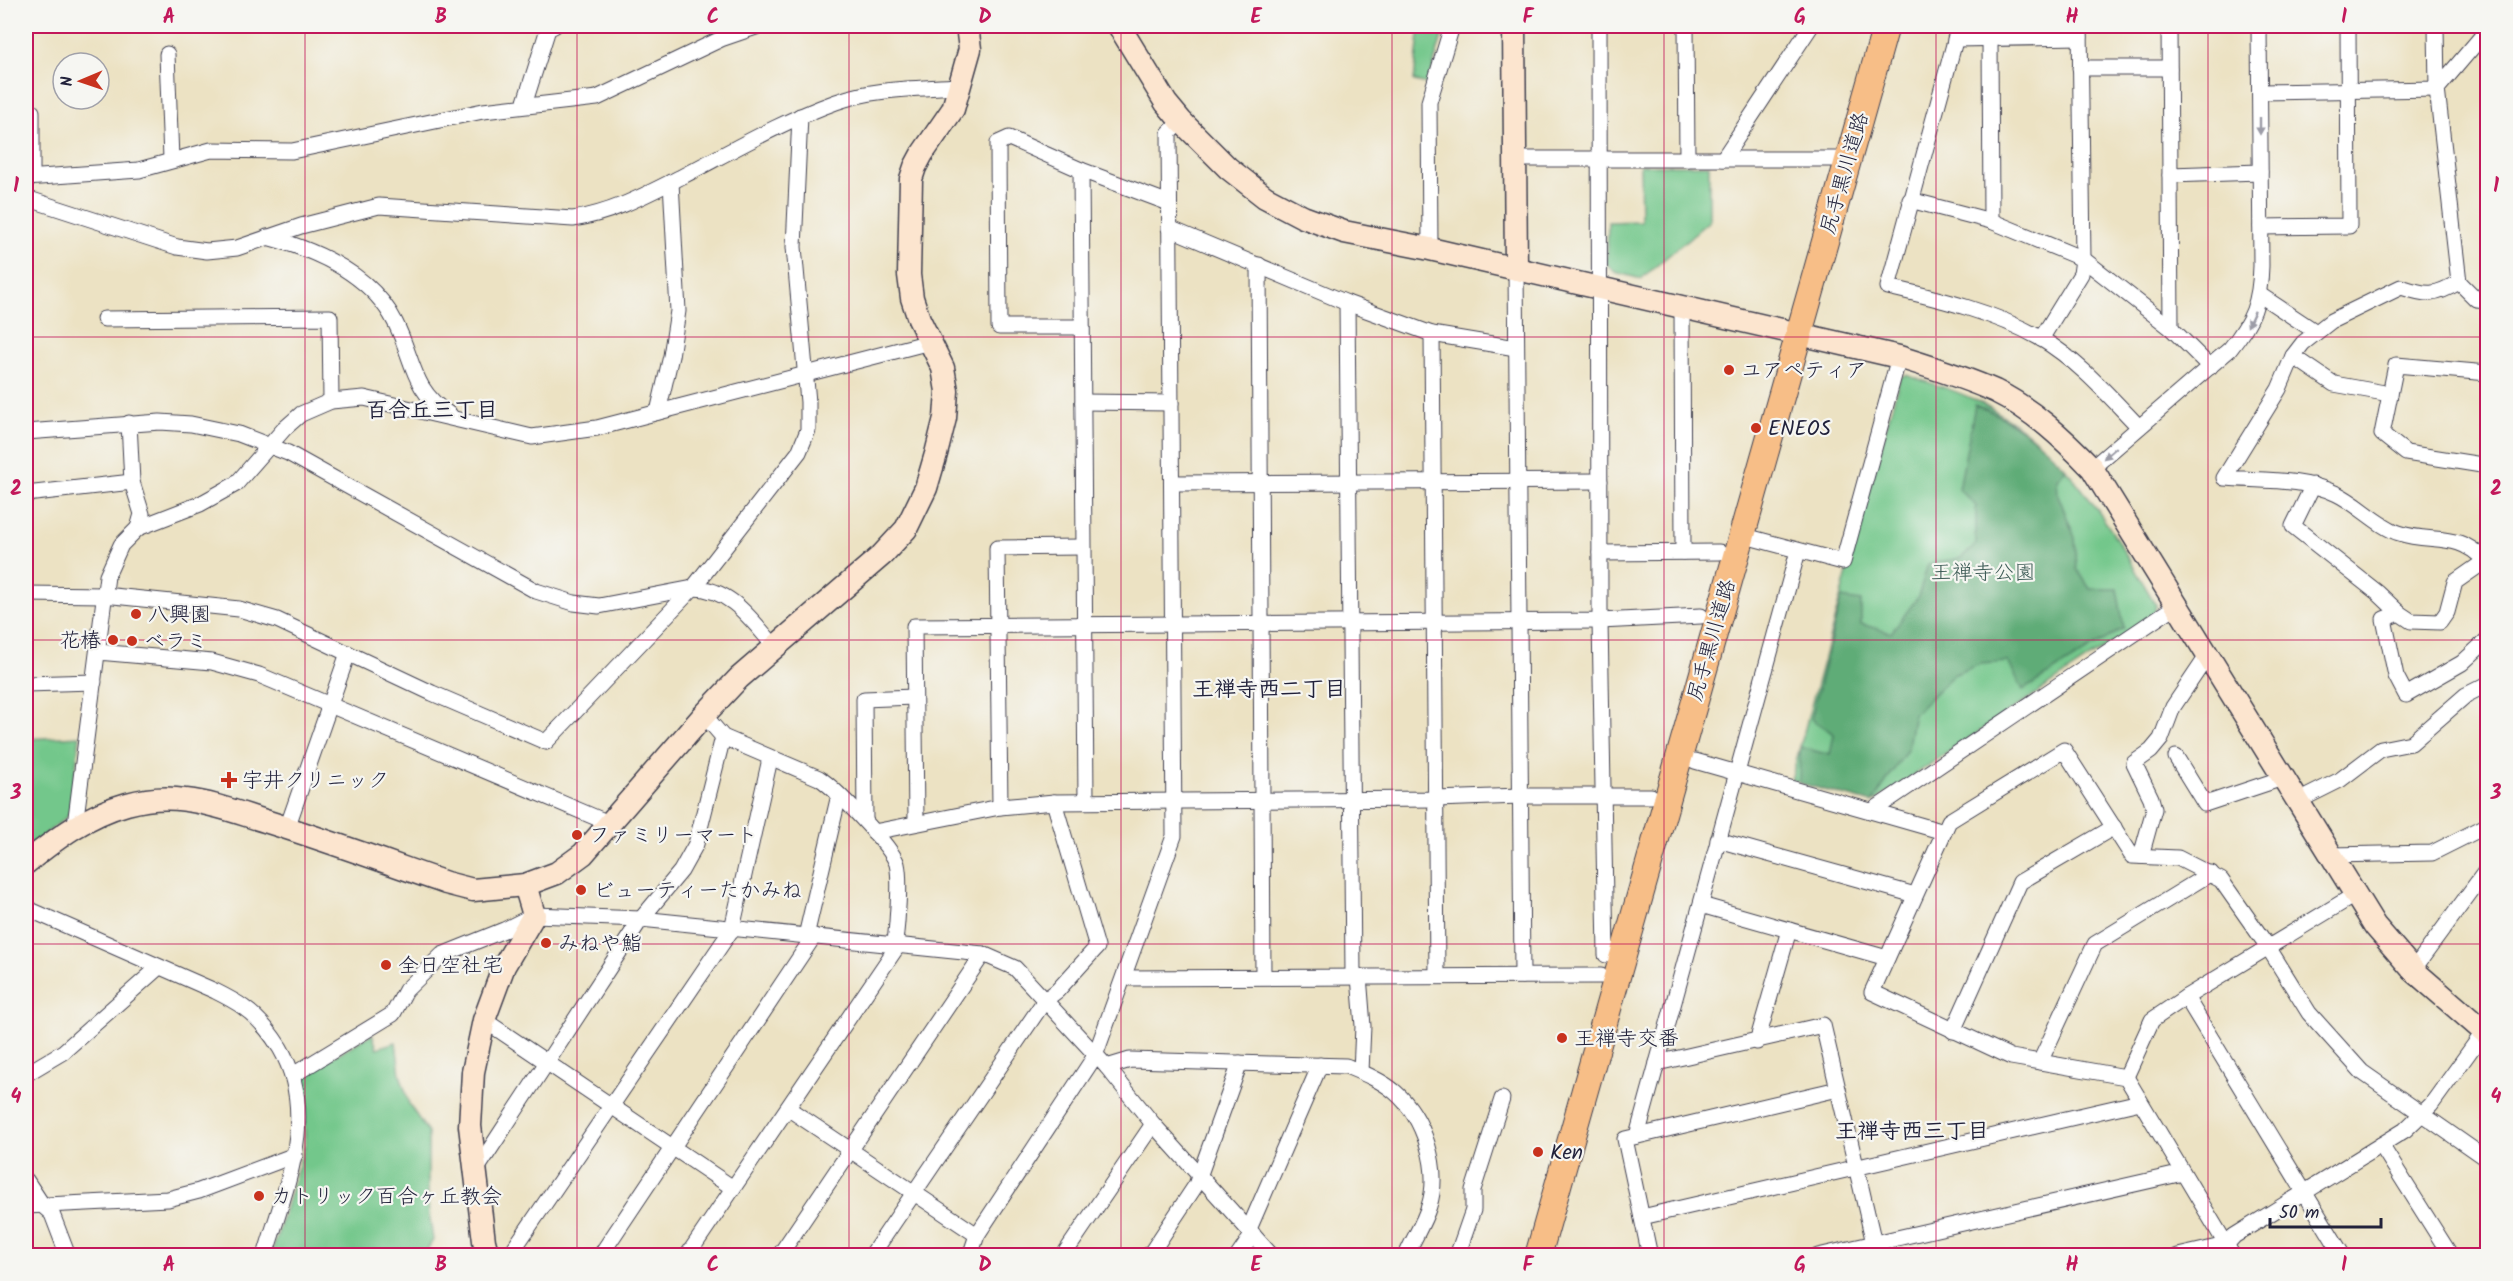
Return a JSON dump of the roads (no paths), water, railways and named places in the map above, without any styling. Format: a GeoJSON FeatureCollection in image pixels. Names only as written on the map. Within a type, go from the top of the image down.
{"type":"FeatureCollection","features":[{"type":"Feature","properties":{"kind":"main road","name":"尻手黒川道路"},"geometry":{"type":"LineString","coordinates":[[1538,1256],[1886,26]]}},
{"type":"Feature","properties":{"kind":"street"},"geometry":{"type":"LineString","coordinates":[[524,105],[548,29],[554,26]]}},
{"type":"Feature","properties":{"kind":"street"},"geometry":{"type":"LineString","coordinates":[[26,110],[32,112],[29,178],[139,170],[171,159],[211,150],[292,151],[483,111],[597,98],[721,39],[759,26]]}},
{"type":"Feature","properties":{"kind":"street"},"geometry":{"type":"LineString","coordinates":[[26,863],[75,825],[100,813],[128,804],[156,799],[184,799],[208,804],[473,890],[525,885],[557,873],[583,854],[739,678],[882,555],[906,529],[926,488],[945,418],[947,391],[943,368],[912,298],[909,275],[911,180],[922,154],[953,109],[970,49],[967,26]]}},
{"type":"Feature","properties":{"kind":"street"},"geometry":{"type":"LineString","coordinates":[[1119,26],[1166,103],[1181,121],[1227,168],[1265,197],[1303,217],[1344,232],[1430,249],[1600,290],[1899,357],[1997,392],[2052,430],[2092,468],[2375,926],[2413,970],[2486,1031],[2422,1113],[2405,1130],[2234,1236],[2229,1250]]}},
{"type":"Feature","properties":{"kind":"street"},"geometry":{"type":"LineString","coordinates":[[1430,249],[1429,102],[1452,26]]}},
{"type":"Feature","properties":{"kind":"street"},"geometry":{"type":"LineString","coordinates":[[1514,26],[1522,976]]}},
{"type":"Feature","properties":{"kind":"street"},"geometry":{"type":"LineString","coordinates":[[1599,26],[1600,621],[1606,955]]}},
{"type":"Feature","properties":{"kind":"street"},"geometry":{"type":"LineString","coordinates":[[1688,159],[1687,32],[1696,26]]}},
{"type":"Feature","properties":{"kind":"street"},"geometry":{"type":"LineString","coordinates":[[1723,159],[1812,26]]}},
{"type":"Feature","properties":{"kind":"street"},"geometry":{"type":"LineString","coordinates":[[2169,26],[2171,328]]}},
{"type":"Feature","properties":{"kind":"street"},"geometry":{"type":"LineString","coordinates":[[2092,468],[2230,350],[2246,329],[2260,295],[2259,26]]}},
{"type":"Feature","properties":{"kind":"street"},"geometry":{"type":"LineString","coordinates":[[2261,227],[2349,226],[2348,26]]}},
{"type":"Feature","properties":{"kind":"street"},"geometry":{"type":"LineString","coordinates":[[2436,26],[2437,89],[2460,282],[2476,299],[2487,300]]}},
{"type":"Feature","properties":{"kind":"street"},"geometry":{"type":"LineString","coordinates":[[2259,92],[2437,89],[2487,29]]}},
{"type":"Feature","properties":{"kind":"street"},"geometry":{"type":"LineString","coordinates":[[2041,339],[2081,273],[2083,259],[2080,31],[1990,39],[1957,32],[1888,287],[1949,302],[1995,318],[2041,339],[2090,376],[2139,427]]}},
{"type":"Feature","properties":{"kind":"street"},"geometry":{"type":"LineString","coordinates":[[1990,39],[1991,221]]}},
{"type":"Feature","properties":{"kind":"street"},"geometry":{"type":"LineString","coordinates":[[167,54],[171,159]]}},
{"type":"Feature","properties":{"kind":"street"},"geometry":{"type":"LineString","coordinates":[[2080,68],[2169,68]]}},
{"type":"Feature","properties":{"kind":"street"},"geometry":{"type":"LineString","coordinates":[[26,198],[177,247],[207,251],[237,248],[267,237],[379,206],[573,219],[598,215],[671,182],[800,116],[837,102],[870,92],[958,86]]}},
{"type":"Feature","properties":{"kind":"street"},"geometry":{"type":"LineString","coordinates":[[26,594],[104,596],[239,609],[277,620],[432,693],[546,742],[693,588],[799,452],[808,430],[794,247],[800,116]]}},
{"type":"Feature","properties":{"kind":"street"},"geometry":{"type":"LineString","coordinates":[[970,1256],[977,1235],[1095,1056],[1174,836],[1169,134],[1181,121]]}},
{"type":"Feature","properties":{"kind":"street"},"geometry":{"type":"LineString","coordinates":[[1082,327],[999,327],[998,143],[1009,138],[1081,170],[1169,203]]}},
{"type":"Feature","properties":{"kind":"street"},"geometry":{"type":"LineString","coordinates":[[1515,159],[1847,159]]}},
{"type":"Feature","properties":{"kind":"street"},"geometry":{"type":"LineString","coordinates":[[1081,170],[1086,801]]}},
{"type":"Feature","properties":{"kind":"street"},"geometry":{"type":"LineString","coordinates":[[2170,175],[2260,172]]}},
{"type":"Feature","properties":{"kind":"street"},"geometry":{"type":"LineString","coordinates":[[658,412],[671,356],[678,311],[671,182]]}},
{"type":"Feature","properties":{"kind":"street"},"geometry":{"type":"LineString","coordinates":[[1910,200],[1991,221],[2083,259],[2171,328],[2210,367]]}},
{"type":"Feature","properties":{"kind":"street"},"geometry":{"type":"LineString","coordinates":[[1169,228],[1347,303],[1432,334],[1516,348]]}},
{"type":"Feature","properties":{"kind":"street"},"geometry":{"type":"LineString","coordinates":[[267,237],[292,244],[322,257],[367,285],[379,297],[396,322],[426,395],[438,407],[459,421]]}},
{"type":"Feature","properties":{"kind":"street"},"geometry":{"type":"LineString","coordinates":[[1259,265],[1263,976]]}},
{"type":"Feature","properties":{"kind":"street"},"geometry":{"type":"LineString","coordinates":[[2313,485],[2293,526],[2378,593],[2399,614],[2411,621],[2440,622],[2447,612],[2455,582],[2486,560],[2473,548],[2446,540],[2399,533],[2338,494],[2313,485],[2224,478],[2279,389],[2293,356],[2316,332],[2331,321],[2401,286],[2424,294],[2440,292],[2460,282]]}},
{"type":"Feature","properties":{"kind":"street"},"geometry":{"type":"LineString","coordinates":[[2260,295],[2316,332]]}},
{"type":"Feature","properties":{"kind":"street"},"geometry":{"type":"LineString","coordinates":[[1347,303],[1351,800],[1356,976],[1364,1026],[1361,1072]]}},
{"type":"Feature","properties":{"kind":"street"},"geometry":{"type":"LineString","coordinates":[[1682,308],[1683,552]]}},
{"type":"Feature","properties":{"kind":"street"},"geometry":{"type":"LineString","coordinates":[[104,320],[330,317],[330,401]]}},
{"type":"Feature","properties":{"kind":"street"},"geometry":{"type":"LineString","coordinates":[[1432,334],[1437,976]]}},
{"type":"Feature","properties":{"kind":"street"},"geometry":{"type":"LineString","coordinates":[[75,825],[104,596],[111,562],[121,545],[138,528],[216,497],[236,484],[270,444],[301,414],[330,401],[364,398],[532,437],[597,428],[930,342]]}},
{"type":"Feature","properties":{"kind":"street"},"geometry":{"type":"LineString","coordinates":[[2293,356],[2334,384],[2390,394]]}},
{"type":"Feature","properties":{"kind":"street"},"geometry":{"type":"LineString","coordinates":[[1741,535],[1843,562],[1899,357]]}},
{"type":"Feature","properties":{"kind":"street"},"geometry":{"type":"LineString","coordinates":[[2487,373],[2396,365],[2382,434],[2406,453],[2487,466]]}},
{"type":"Feature","properties":{"kind":"street"},"geometry":{"type":"LineString","coordinates":[[1083,402],[1172,403]]}},
{"type":"Feature","properties":{"kind":"street"},"geometry":{"type":"LineString","coordinates":[[26,432],[129,423],[191,424],[239,434],[270,444],[408,518],[536,591],[574,603],[599,606],[693,588],[707,588],[729,598],[776,648]]}},
{"type":"Feature","properties":{"kind":"street"},"geometry":{"type":"LineString","coordinates":[[129,423],[132,482],[142,514],[138,528]]}},
{"type":"Feature","properties":{"kind":"street"},"geometry":{"type":"LineString","coordinates":[[26,494],[132,482]]}},
{"type":"Feature","properties":{"kind":"street"},"geometry":{"type":"LineString","coordinates":[[1173,483],[1600,482]]}},
{"type":"Feature","properties":{"kind":"street"},"geometry":{"type":"LineString","coordinates":[[1000,807],[997,548],[1083,548]]}},
{"type":"Feature","properties":{"kind":"street"},"geometry":{"type":"LineString","coordinates":[[1637,1136],[1798,551]]}},
{"type":"Feature","properties":{"kind":"street"},"geometry":{"type":"LineString","coordinates":[[1600,553],[1719,552]]}},
{"type":"Feature","properties":{"kind":"street"},"geometry":{"type":"LineString","coordinates":[[1872,812],[2177,605]]}},
{"type":"Feature","properties":{"kind":"street"},"geometry":{"type":"LineString","coordinates":[[2399,614],[2384,619],[2396,676],[2406,695],[2462,663],[2487,639]]}},
{"type":"Feature","properties":{"kind":"street"},"geometry":{"type":"LineString","coordinates":[[916,823],[915,626],[1600,621],[1701,616]]}},
{"type":"Feature","properties":{"kind":"street"},"geometry":{"type":"LineString","coordinates":[[98,652],[212,662],[259,675],[611,824]]}},
{"type":"Feature","properties":{"kind":"street"},"geometry":{"type":"LineString","coordinates":[[287,828],[348,653]]}},
{"type":"Feature","properties":{"kind":"street"},"geometry":{"type":"LineString","coordinates":[[2141,856],[2154,809],[2134,763],[2151,751],[2161,739],[2173,707],[2208,656]]}},
{"type":"Feature","properties":{"kind":"street"},"geometry":{"type":"LineString","coordinates":[[26,684],[94,682]]}},
{"type":"Feature","properties":{"kind":"street"},"geometry":{"type":"LineString","coordinates":[[2298,801],[2340,780],[2381,749],[2411,743],[2466,695],[2487,684]]}},
{"type":"Feature","properties":{"kind":"street"},"geometry":{"type":"LineString","coordinates":[[869,826],[864,699],[914,697]]}},
{"type":"Feature","properties":{"kind":"street"},"geometry":{"type":"LineString","coordinates":[[687,1256],[789,1109],[897,944],[897,863],[869,826],[832,787],[819,778],[723,737],[704,715]]}},
{"type":"Feature","properties":{"kind":"street"},"geometry":{"type":"LineString","coordinates":[[475,1172],[545,1062],[641,919],[681,871],[696,844],[723,737]]}},
{"type":"Feature","properties":{"kind":"street"},"geometry":{"type":"LineString","coordinates":[[2126,1077],[2011,1057],[1872,992],[1949,821],[2064,750],[2132,856],[2178,858],[2221,880],[2268,946],[2309,1013],[2362,1072],[2487,1160]]}},
{"type":"Feature","properties":{"kind":"street"},"geometry":{"type":"LineString","coordinates":[[2176,757],[2205,804],[2283,778]]}},
{"type":"Feature","properties":{"kind":"street"},"geometry":{"type":"LineString","coordinates":[[509,1256],[732,929],[770,759]]}},
{"type":"Feature","properties":{"kind":"street"},"geometry":{"type":"LineString","coordinates":[[1695,761],[1944,832]]}},
{"type":"Feature","properties":{"kind":"street"},"geometry":{"type":"LineString","coordinates":[[600,1256],[810,936],[839,795]]}},
{"type":"Feature","properties":{"kind":"street"},"geometry":{"type":"LineString","coordinates":[[869,826],[916,823],[1000,807],[1054,802],[1651,796]]}},
{"type":"Feature","properties":{"kind":"street"},"geometry":{"type":"LineString","coordinates":[[871,1256],[1045,1000],[1057,991],[1097,946],[1054,802]]}},
{"type":"Feature","properties":{"kind":"street"},"geometry":{"type":"LineString","coordinates":[[2331,855],[2432,853],[2487,825]]}},
{"type":"Feature","properties":{"kind":"street"},"geometry":{"type":"LineString","coordinates":[[1953,1031],[2020,882],[2114,827]]}},
{"type":"Feature","properties":{"kind":"street"},"geometry":{"type":"LineString","coordinates":[[1718,840],[1915,895]]}},
{"type":"Feature","properties":{"kind":"street"},"geometry":{"type":"LineString","coordinates":[[2413,970],[2487,868]]}},
{"type":"Feature","properties":{"kind":"street"},"geometry":{"type":"LineString","coordinates":[[2040,1062],[2096,944],[2211,873]]}},
{"type":"Feature","properties":{"kind":"street"},"geometry":{"type":"LineString","coordinates":[[488,1256],[470,1126],[473,1072],[484,1020],[504,966],[534,915],[525,885]]}},
{"type":"Feature","properties":{"kind":"street"},"geometry":{"type":"LineString","coordinates":[[2126,1077],[2152,1020],[2268,946],[2356,894]]}},
{"type":"Feature","properties":{"kind":"street"},"geometry":{"type":"LineString","coordinates":[[1701,905],[1887,958]]}},
{"type":"Feature","properties":{"kind":"street"},"geometry":{"type":"LineString","coordinates":[[26,908],[215,991],[244,1007],[269,1030],[293,1075],[299,1128],[296,1155],[264,1256]]}},
{"type":"Feature","properties":{"kind":"street"},"geometry":{"type":"LineString","coordinates":[[293,1075],[393,1014],[406,990],[442,955],[534,915],[641,919],[983,954],[1015,968],[1107,1067],[1153,1124],[1272,1256]]}},
{"type":"Feature","properties":{"kind":"street"},"geometry":{"type":"LineString","coordinates":[[1757,1042],[1789,930]]}},
{"type":"Feature","properties":{"kind":"street"},"geometry":{"type":"LineString","coordinates":[[779,1256],[983,954]]}},
{"type":"Feature","properties":{"kind":"street"},"geometry":{"type":"LineString","coordinates":[[26,1074],[63,1052],[159,967]]}},
{"type":"Feature","properties":{"kind":"street"},"geometry":{"type":"LineString","coordinates":[[1124,978],[1601,976]]}},
{"type":"Feature","properties":{"kind":"street"},"geometry":{"type":"LineString","coordinates":[[2186,997],[2343,1256]]}},
{"type":"Feature","properties":{"kind":"street"},"geometry":{"type":"LineString","coordinates":[[484,1020],[733,1188]]}},
{"type":"Feature","properties":{"kind":"street"},"geometry":{"type":"LineString","coordinates":[[1657,1064],[1824,1025],[1875,1249]]}},
{"type":"Feature","properties":{"kind":"street"},"geometry":{"type":"LineString","coordinates":[[1107,1067],[1130,1060],[1346,1066],[1395,1092],[1416,1118],[1430,1153],[1433,1182],[1429,1206],[1406,1256]]}},
{"type":"Feature","properties":{"kind":"street"},"geometry":{"type":"LineString","coordinates":[[1149,1256],[1196,1185],[1240,1063]]}},
{"type":"Feature","properties":{"kind":"street"},"geometry":{"type":"LineString","coordinates":[[1238,1256],[1251,1232],[1320,1065]]}},
{"type":"Feature","properties":{"kind":"street"},"geometry":{"type":"LineString","coordinates":[[2126,1077],[2229,1250]]}},
{"type":"Feature","properties":{"kind":"street"},"geometry":{"type":"LineString","coordinates":[[1650,1256],[1625,1139],[1838,1089]]}},
{"type":"Feature","properties":{"kind":"street"},"geometry":{"type":"LineString","coordinates":[[1457,1256],[1473,1210],[1473,1190],[1502,1099]]}},
{"type":"Feature","properties":{"kind":"street"},"geometry":{"type":"LineString","coordinates":[[1641,1217],[2140,1102]]}},
{"type":"Feature","properties":{"kind":"street"},"geometry":{"type":"LineString","coordinates":[[789,1109],[977,1235]]}},
{"type":"Feature","properties":{"kind":"street"},"geometry":{"type":"LineString","coordinates":[[1063,1256],[1153,1124]]}},
{"type":"Feature","properties":{"kind":"street"},"geometry":{"type":"LineString","coordinates":[[2381,1145],[2451,1256]]}},
{"type":"Feature","properties":{"kind":"street"},"geometry":{"type":"LineString","coordinates":[[26,1206],[168,1199],[199,1191],[296,1155]]}},
{"type":"Feature","properties":{"kind":"street"},"geometry":{"type":"LineString","coordinates":[[1818,1256],[1875,1249],[2183,1173]]}},
{"type":"Feature","properties":{"kind":"street"},"geometry":{"type":"LineString","coordinates":[[26,1180],[43,1206],[52,1214],[68,1256]]}},
{"type":"Feature","properties":{"kind":"street"},"geometry":{"type":"LineString","coordinates":[[2178,1256],[2229,1250]]}},
{"type":"Feature","properties":{"kind":"place","name":"ユアペティア"},"geometry":{"type":"Point","coordinates":[1729,370]}},
{"type":"Feature","properties":{"kind":"place","name":"ENEOS"},"geometry":{"type":"Point","coordinates":[1756,428]}},
{"type":"Feature","properties":{"kind":"place","name":"八興園"},"geometry":{"type":"Point","coordinates":[136,614]}},
{"type":"Feature","properties":{"kind":"place","name":"花椿"},"geometry":{"type":"Point","coordinates":[113,640]}},
{"type":"Feature","properties":{"kind":"place","name":"ベラミ"},"geometry":{"type":"Point","coordinates":[132,641]}},
{"type":"Feature","properties":{"kind":"place","name":"宇井クリニック"},"geometry":{"type":"Point","coordinates":[229,780]}},
{"type":"Feature","properties":{"kind":"place","name":"ファミリーマート"},"geometry":{"type":"Point","coordinates":[577,835]}},
{"type":"Feature","properties":{"kind":"place","name":"ビューティーたかみね"},"geometry":{"type":"Point","coordinates":[581,890]}},
{"type":"Feature","properties":{"kind":"place","name":"みねや鮨"},"geometry":{"type":"Point","coordinates":[546,943]}},
{"type":"Feature","properties":{"kind":"place","name":"全日空社宅"},"geometry":{"type":"Point","coordinates":[386,965]}},
{"type":"Feature","properties":{"kind":"place","name":"王禅寺交番"},"geometry":{"type":"Point","coordinates":[1562,1038]}},
{"type":"Feature","properties":{"kind":"place","name":"Ken"},"geometry":{"type":"Point","coordinates":[1538,1152]}},
{"type":"Feature","properties":{"kind":"place","name":"カトリック百合ヶ丘教会"},"geometry":{"type":"Point","coordinates":[259,1196]}},
{"type":"Feature","properties":{"kind":"district","name":"百合丘三丁目"},"geometry":{"type":"Point","coordinates":[432,409]}},
{"type":"Feature","properties":{"kind":"district","name":"王禅寺西二丁目"},"geometry":{"type":"Point","coordinates":[1269,688]}},
{"type":"Feature","properties":{"kind":"district","name":"王禅寺西三丁目"},"geometry":{"type":"Point","coordinates":[1912,1130]}},
{"type":"Feature","properties":{"kind":"park label","name":"王禅寺公園"},"geometry":{"type":"Point","coordinates":[1983,572]}}]}
